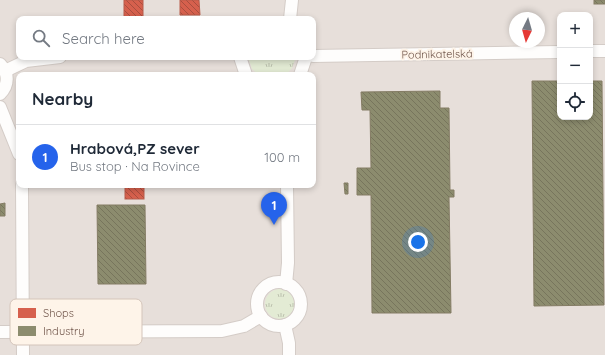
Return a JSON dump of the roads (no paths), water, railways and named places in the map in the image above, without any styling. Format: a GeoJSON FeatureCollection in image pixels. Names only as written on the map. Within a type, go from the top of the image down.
{"type":"FeatureCollection","features":[{"type":"Feature","properties":{"kind":"street"},"geometry":{"type":"LineString","coordinates":[[290,16],[292,0]]}},
{"type":"Feature","properties":{"kind":"street"},"geometry":{"type":"LineString","coordinates":[[593,51],[605,51]]}},
{"type":"Feature","properties":{"kind":"street","name":"Podnikatelská"},"geometry":{"type":"LineString","coordinates":[[316,56],[557,52]]}},
{"type":"Feature","properties":{"kind":"street"},"geometry":{"type":"LineString","coordinates":[[0,94],[7,83],[3,67],[34,60]]}},
{"type":"Feature","properties":{"kind":"street"},"geometry":{"type":"LineString","coordinates":[[241,60],[245,72]]}},
{"type":"Feature","properties":{"kind":"street"},"geometry":{"type":"LineString","coordinates":[[301,72],[305,60]]}},
{"type":"Feature","properties":{"kind":"street"},"geometry":{"type":"LineString","coordinates":[[0,107],[16,147]]}},
{"type":"Feature","properties":{"kind":"street"},"geometry":{"type":"LineString","coordinates":[[22,188],[23,299]]}},
{"type":"Feature","properties":{"kind":"street"},"geometry":{"type":"LineString","coordinates":[[286,284],[288,263],[287,188]]}},
{"type":"Feature","properties":{"kind":"street"},"geometry":{"type":"LineString","coordinates":[[272,284],[286,284],[297,291],[301,305],[296,318],[285,325],[272,325],[261,316],[258,304],[261,292],[272,284]]}},
{"type":"Feature","properties":{"kind":"street"},"geometry":{"type":"LineString","coordinates":[[142,331],[222,331],[244,326],[261,316]]}},
{"type":"Feature","properties":{"kind":"street"},"geometry":{"type":"LineString","coordinates":[[285,325],[289,355]]}},
{"type":"Feature","properties":{"kind":"place","name":"Hrabová,PZ sever"},"geometry":{"type":"Point","coordinates":[274,225]}}]}
